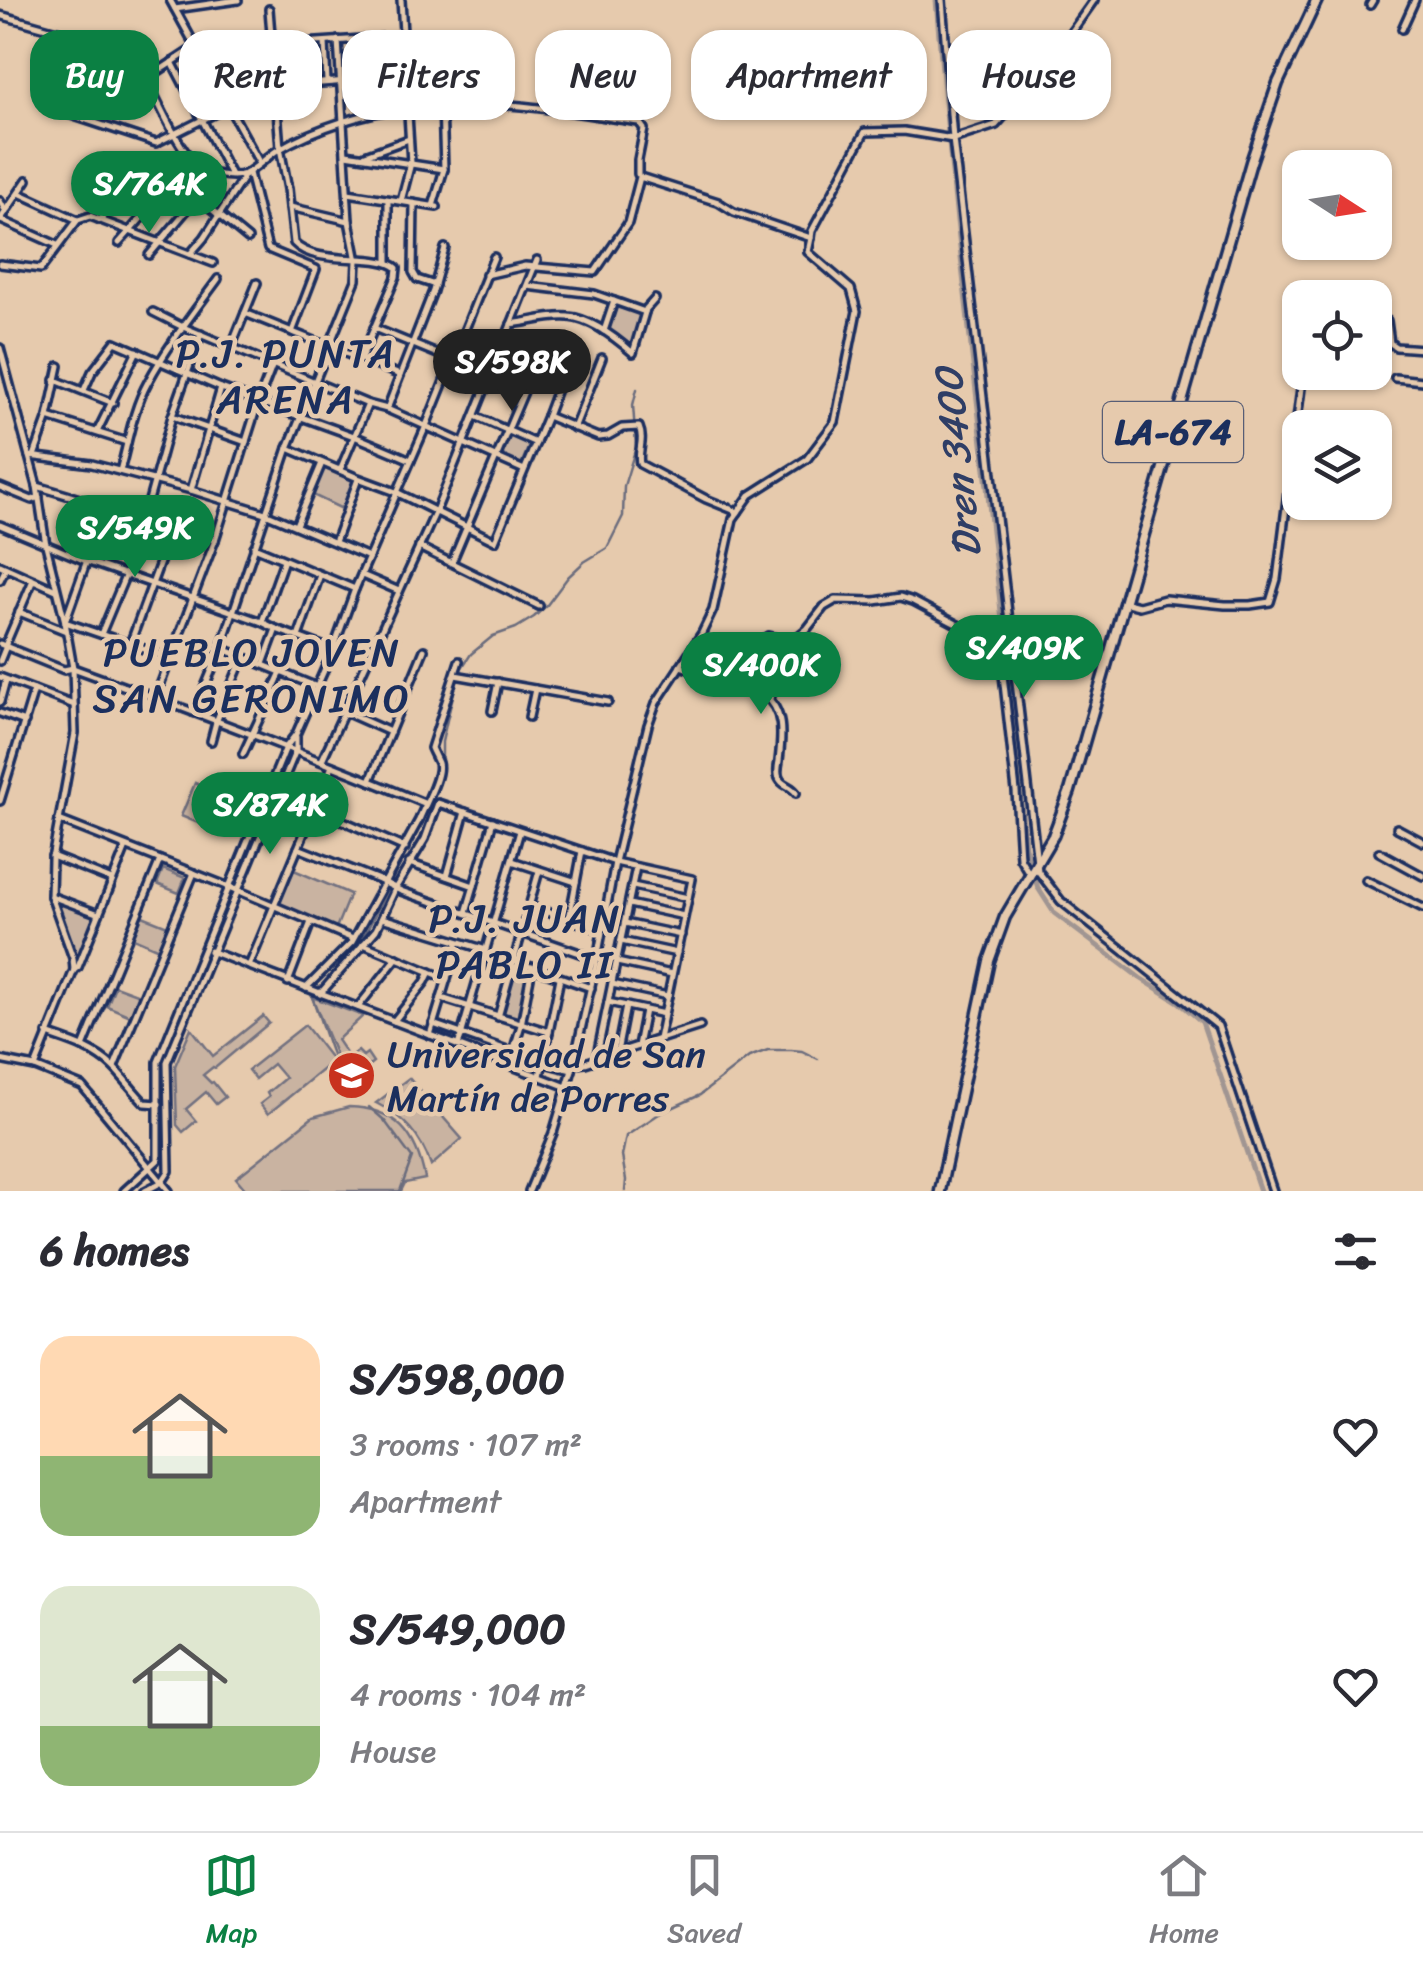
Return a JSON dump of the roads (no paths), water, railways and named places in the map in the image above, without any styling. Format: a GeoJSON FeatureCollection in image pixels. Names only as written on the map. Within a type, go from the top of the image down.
{"type":"FeatureCollection","features":[{"type":"Feature","properties":{"kind":"main road","name":"LA-674"},"geometry":{"type":"LineString","coordinates":[[940,1191],[988,961],[1005,917],[1034,870],[1070,791],[1251,162],[1278,83],[1317,0]]}},
{"type":"Feature","properties":{"kind":"street"},"geometry":{"type":"LineString","coordinates":[[170,0],[187,30]]}},
{"type":"Feature","properties":{"kind":"street"},"geometry":{"type":"LineString","coordinates":[[175,9],[238,0]]}},
{"type":"Feature","properties":{"kind":"street"},"geometry":{"type":"LineString","coordinates":[[401,0],[403,30]]}},
{"type":"Feature","properties":{"kind":"street"},"geometry":{"type":"LineString","coordinates":[[942,0],[950,139],[1034,870]]}},
{"type":"Feature","properties":{"kind":"street"},"geometry":{"type":"LineString","coordinates":[[529,1191],[553,1133],[573,1067],[615,862],[656,703],[713,610],[732,519],[750,496],[808,459],[835,422],[857,311],[850,289],[808,252],[812,231],[866,132],[904,131],[950,139],[996,125],[1041,75],[1094,0]]}},
{"type":"Feature","properties":{"kind":"street"},"geometry":{"type":"LineString","coordinates":[[1402,29],[1415,0],[1423,6]]}},
{"type":"Feature","properties":{"kind":"street"},"geometry":{"type":"LineString","coordinates":[[268,10],[270,30]]}},
{"type":"Feature","properties":{"kind":"street"},"geometry":{"type":"LineString","coordinates":[[0,15],[53,30]]}},
{"type":"Feature","properties":{"kind":"street"},"geometry":{"type":"LineString","coordinates":[[194,713],[288,448],[356,280],[338,40]]}},
{"type":"Feature","properties":{"kind":"street"},"geometry":{"type":"LineString","coordinates":[[322,42],[342,40]]}},
{"type":"Feature","properties":{"kind":"street"},"geometry":{"type":"LineString","coordinates":[[325,42],[327,82]]}},
{"type":"Feature","properties":{"kind":"street"},"geometry":{"type":"LineString","coordinates":[[159,70],[179,57]]}},
{"type":"Feature","properties":{"kind":"street"},"geometry":{"type":"LineString","coordinates":[[172,62],[232,175]]}},
{"type":"Feature","properties":{"kind":"street"},"geometry":{"type":"LineString","coordinates":[[322,82],[340,81]]}},
{"type":"Feature","properties":{"kind":"street"},"geometry":{"type":"LineString","coordinates":[[159,104],[198,167],[214,174],[248,173]]}},
{"type":"Feature","properties":{"kind":"street"},"geometry":{"type":"LineString","coordinates":[[515,105],[640,122],[644,129],[638,174]]}},
{"type":"Feature","properties":{"kind":"street"},"geometry":{"type":"LineString","coordinates":[[86,120],[155,143],[202,121]]}},
{"type":"Feature","properties":{"kind":"street"},"geometry":{"type":"LineString","coordinates":[[235,120],[259,162]]}},
{"type":"Feature","properties":{"kind":"street"},"geometry":{"type":"LineString","coordinates":[[278,120],[292,240],[298,248],[396,266],[396,277],[361,359]]}},
{"type":"Feature","properties":{"kind":"street"},"geometry":{"type":"LineString","coordinates":[[190,254],[259,162],[280,148],[348,120]]}},
{"type":"Feature","properties":{"kind":"street"},"geometry":{"type":"LineString","coordinates":[[401,201],[410,163],[408,120]]}},
{"type":"Feature","properties":{"kind":"street"},"geometry":{"type":"LineString","coordinates":[[348,193],[435,206],[444,169],[443,120]]}},
{"type":"Feature","properties":{"kind":"street"},"geometry":{"type":"LineString","coordinates":[[361,156],[410,139]]}},
{"type":"Feature","properties":{"kind":"street"},"geometry":{"type":"LineString","coordinates":[[346,154],[444,169]]}},
{"type":"Feature","properties":{"kind":"street"},"geometry":{"type":"LineString","coordinates":[[248,173],[268,250],[316,269],[292,332]]}},
{"type":"Feature","properties":{"kind":"street"},"geometry":{"type":"LineString","coordinates":[[146,174],[184,189],[248,239]]}},
{"type":"Feature","properties":{"kind":"street"},"geometry":{"type":"LineString","coordinates":[[486,276],[536,263],[597,271],[628,223],[640,177],[811,238]]}},
{"type":"Feature","properties":{"kind":"street"},"geometry":{"type":"LineString","coordinates":[[27,180],[0,220],[58,246]]}},
{"type":"Feature","properties":{"kind":"street"},"geometry":{"type":"LineString","coordinates":[[100,220],[128,190]]}},
{"type":"Feature","properties":{"kind":"street"},"geometry":{"type":"LineString","coordinates":[[19,193],[78,220]]}},
{"type":"Feature","properties":{"kind":"street"},"geometry":{"type":"LineString","coordinates":[[148,255],[197,198]]}},
{"type":"Feature","properties":{"kind":"street"},"geometry":{"type":"LineString","coordinates":[[388,199],[388,262]]}},
{"type":"Feature","properties":{"kind":"street"},"geometry":{"type":"LineString","coordinates":[[0,201],[6,212]]}},
{"type":"Feature","properties":{"kind":"street"},"geometry":{"type":"LineString","coordinates":[[414,203],[412,272],[417,278],[435,284]]}},
{"type":"Feature","properties":{"kind":"street"},"geometry":{"type":"LineString","coordinates":[[119,244],[152,206]]}},
{"type":"Feature","properties":{"kind":"street"},"geometry":{"type":"LineString","coordinates":[[290,207],[349,221]]}},
{"type":"Feature","properties":{"kind":"street"},"geometry":{"type":"LineString","coordinates":[[0,264],[41,269],[78,220],[90,216],[213,263]]}},
{"type":"Feature","properties":{"kind":"street"},"geometry":{"type":"LineString","coordinates":[[386,410],[445,248]]}},
{"type":"Feature","properties":{"kind":"street"},"geometry":{"type":"LineString","coordinates":[[145,1191],[162,1182],[169,1171],[166,1066],[209,950],[286,747],[296,734],[333,650],[494,257]]}},
{"type":"Feature","properties":{"kind":"street"},"geometry":{"type":"LineString","coordinates":[[322,760],[436,510],[536,263]]}},
{"type":"Feature","properties":{"kind":"street"},"geometry":{"type":"LineString","coordinates":[[120,471],[146,384],[218,279]]}},
{"type":"Feature","properties":{"kind":"street"},"geometry":{"type":"LineString","coordinates":[[232,346],[257,283]]}},
{"type":"Feature","properties":{"kind":"street"},"geometry":{"type":"LineString","coordinates":[[527,286],[594,294],[645,312]]}},
{"type":"Feature","properties":{"kind":"street"},"geometry":{"type":"LineString","coordinates":[[512,324],[568,316],[616,337],[633,352],[645,312],[654,298]]}},
{"type":"Feature","properties":{"kind":"street"},"geometry":{"type":"LineString","coordinates":[[604,331],[614,301]]}},
{"type":"Feature","properties":{"kind":"street"},"geometry":{"type":"LineString","coordinates":[[153,312],[524,470]]}},
{"type":"Feature","properties":{"kind":"street"},"geometry":{"type":"LineString","coordinates":[[245,313],[400,375]]}},
{"type":"Feature","properties":{"kind":"street"},"geometry":{"type":"LineString","coordinates":[[374,328],[452,360]]}},
{"type":"Feature","properties":{"kind":"street"},"geometry":{"type":"LineString","coordinates":[[100,634],[126,574],[172,416],[201,334]]}},
{"type":"Feature","properties":{"kind":"street"},"geometry":{"type":"LineString","coordinates":[[84,390],[92,372],[116,342],[221,388],[411,460]]}},
{"type":"Feature","properties":{"kind":"street"},"geometry":{"type":"LineString","coordinates":[[288,448],[396,492],[496,540],[574,344]]}},
{"type":"Feature","properties":{"kind":"street"},"geometry":{"type":"LineString","coordinates":[[1392,344],[1423,349]]}},
{"type":"Feature","properties":{"kind":"street"},"geometry":{"type":"LineString","coordinates":[[0,348],[31,456],[73,668],[74,733],[52,856],[51,896],[74,970]]}},
{"type":"Feature","properties":{"kind":"street"},"geometry":{"type":"LineString","coordinates":[[452,562],[542,349]]}},
{"type":"Feature","properties":{"kind":"street"},"geometry":{"type":"LineString","coordinates":[[96,432],[138,351]]}},
{"type":"Feature","properties":{"kind":"street"},"geometry":{"type":"LineString","coordinates":[[574,428],[602,358]]}},
{"type":"Feature","properties":{"kind":"street"},"geometry":{"type":"LineString","coordinates":[[155,697],[215,540],[273,364]]}},
{"type":"Feature","properties":{"kind":"street"},"geometry":{"type":"LineString","coordinates":[[31,456],[48,417],[59,366]]}},
{"type":"Feature","properties":{"kind":"street"},"geometry":{"type":"LineString","coordinates":[[1395,378],[1423,381]]}},
{"type":"Feature","properties":{"kind":"street"},"geometry":{"type":"LineString","coordinates":[[55,380],[113,402]]}},
{"type":"Feature","properties":{"kind":"street"},"geometry":{"type":"LineString","coordinates":[[191,490],[221,388]]}},
{"type":"Feature","properties":{"kind":"street"},"geometry":{"type":"LineString","coordinates":[[1124,602],[1139,606],[1166,599],[1238,605],[1270,602],[1281,553],[1302,390]]}},
{"type":"Feature","properties":{"kind":"street"},"geometry":{"type":"LineString","coordinates":[[340,470],[368,404]]}},
{"type":"Feature","properties":{"kind":"street"},"geometry":{"type":"LineString","coordinates":[[172,416],[246,442]]}},
{"type":"Feature","properties":{"kind":"street"},"geometry":{"type":"LineString","coordinates":[[474,416],[536,444]]}},
{"type":"Feature","properties":{"kind":"street"},"geometry":{"type":"LineString","coordinates":[[547,416],[600,438],[622,428],[640,428],[640,464],[738,512]]}},
{"type":"Feature","properties":{"kind":"street"},"geometry":{"type":"LineString","coordinates":[[48,417],[128,442]]}},
{"type":"Feature","properties":{"kind":"street"},"geometry":{"type":"LineString","coordinates":[[31,456],[92,464],[191,490],[296,525],[370,558]]}},
{"type":"Feature","properties":{"kind":"street"},"geometry":{"type":"LineString","coordinates":[[296,525],[322,464]]}},
{"type":"Feature","properties":{"kind":"street"},"geometry":{"type":"LineString","coordinates":[[334,542],[358,478]]}},
{"type":"Feature","properties":{"kind":"street"},"geometry":{"type":"LineString","coordinates":[[37,486],[215,540]]}},
{"type":"Feature","properties":{"kind":"street"},"geometry":{"type":"LineString","coordinates":[[0,487],[32,500],[39,497]]}},
{"type":"Feature","properties":{"kind":"street"},"geometry":{"type":"LineString","coordinates":[[64,622],[106,507]]}},
{"type":"Feature","properties":{"kind":"street"},"geometry":{"type":"LineString","coordinates":[[0,525],[86,561],[333,650]]}},
{"type":"Feature","properties":{"kind":"street"},"geometry":{"type":"LineString","coordinates":[[130,644],[173,527]]}},
{"type":"Feature","properties":{"kind":"street"},"geometry":{"type":"LineString","coordinates":[[254,547],[355,589]]}},
{"type":"Feature","properties":{"kind":"street"},"geometry":{"type":"LineString","coordinates":[[419,547],[539,606]]}},
{"type":"Feature","properties":{"kind":"street"},"geometry":{"type":"LineString","coordinates":[[262,622],[284,560]]}},
{"type":"Feature","properties":{"kind":"street"},"geometry":{"type":"LineString","coordinates":[[0,580],[3,566],[56,590]]}},
{"type":"Feature","properties":{"kind":"street"},"geometry":{"type":"LineString","coordinates":[[298,637],[320,574]]}},
{"type":"Feature","properties":{"kind":"street"},"geometry":{"type":"LineString","coordinates":[[362,575],[399,591]]}},
{"type":"Feature","properties":{"kind":"street"},"geometry":{"type":"LineString","coordinates":[[0,661],[33,580]]}},
{"type":"Feature","properties":{"kind":"street"},"geometry":{"type":"LineString","coordinates":[[770,699],[774,689],[766,638],[789,640],[799,636],[824,607],[836,600],[904,597],[994,644],[1003,675],[1020,858],[1038,871],[1061,901],[1218,1026],[1273,1191]]}},
{"type":"Feature","properties":{"kind":"street"},"geometry":{"type":"LineString","coordinates":[[19,612],[66,631]]}},
{"type":"Feature","properties":{"kind":"street"},"geometry":{"type":"LineString","coordinates":[[64,622],[170,658]]}},
{"type":"Feature","properties":{"kind":"street"},"geometry":{"type":"LineString","coordinates":[[262,665],[276,629]]}},
{"type":"Feature","properties":{"kind":"street"},"geometry":{"type":"LineString","coordinates":[[4,645],[64,670],[73,668],[296,750],[424,803]]}},
{"type":"Feature","properties":{"kind":"street"},"geometry":{"type":"LineString","coordinates":[[220,648],[316,686]]}},
{"type":"Feature","properties":{"kind":"street"},"geometry":{"type":"LineString","coordinates":[[370,780],[424,650]]}},
{"type":"Feature","properties":{"kind":"street"},"geometry":{"type":"LineString","coordinates":[[211,742],[243,657]]}},
{"type":"Feature","properties":{"kind":"street"},"geometry":{"type":"LineString","coordinates":[[320,994],[382,918],[405,848],[437,778],[440,766],[431,748],[459,661]]}},
{"type":"Feature","properties":{"kind":"street"},"geometry":{"type":"LineString","coordinates":[[680,666],[770,699],[780,716],[778,775],[796,794]]}},
{"type":"Feature","properties":{"kind":"street"},"geometry":{"type":"LineString","coordinates":[[243,754],[281,672]]}},
{"type":"Feature","properties":{"kind":"street"},"geometry":{"type":"LineString","coordinates":[[457,676],[608,702]]}},
{"type":"Feature","properties":{"kind":"street"},"geometry":{"type":"LineString","coordinates":[[0,702],[3,678],[74,704]]}},
{"type":"Feature","properties":{"kind":"street"},"geometry":{"type":"LineString","coordinates":[[492,710],[498,682]]}},
{"type":"Feature","properties":{"kind":"street"},"geometry":{"type":"LineString","coordinates":[[529,717],[535,688]]}},
{"type":"Feature","properties":{"kind":"street"},"geometry":{"type":"LineString","coordinates":[[0,801],[34,690]]}},
{"type":"Feature","properties":{"kind":"street"},"geometry":{"type":"LineString","coordinates":[[345,712],[390,732]]}},
{"type":"Feature","properties":{"kind":"street"},"geometry":{"type":"LineString","coordinates":[[0,713],[24,722]]}},
{"type":"Feature","properties":{"kind":"street"},"geometry":{"type":"LineString","coordinates":[[233,889],[296,750],[296,734]]}},
{"type":"Feature","properties":{"kind":"street"},"geometry":{"type":"LineString","coordinates":[[250,966],[332,765]]}},
{"type":"Feature","properties":{"kind":"street"},"geometry":{"type":"LineString","coordinates":[[306,988],[354,940],[409,863],[425,839],[438,803],[615,862],[692,879],[659,1039]]}},
{"type":"Feature","properties":{"kind":"street"},"geometry":{"type":"LineString","coordinates":[[314,808],[405,848]]}},
{"type":"Feature","properties":{"kind":"street"},"geometry":{"type":"LineString","coordinates":[[447,876],[465,812]]}},
{"type":"Feature","properties":{"kind":"street"},"geometry":{"type":"LineString","coordinates":[[60,820],[354,940]]}},
{"type":"Feature","properties":{"kind":"street"},"geometry":{"type":"LineString","coordinates":[[466,914],[493,821]]}},
{"type":"Feature","properties":{"kind":"street"},"geometry":{"type":"LineString","coordinates":[[1397,828],[1423,842]]}},
{"type":"Feature","properties":{"kind":"street"},"geometry":{"type":"LineString","coordinates":[[458,1046],[520,831]]}},
{"type":"Feature","properties":{"kind":"street"},"geometry":{"type":"LineString","coordinates":[[34,1068],[126,846]]}},
{"type":"Feature","properties":{"kind":"street"},"geometry":{"type":"LineString","coordinates":[[298,848],[400,891],[598,959]]}},
{"type":"Feature","properties":{"kind":"street"},"geometry":{"type":"LineString","coordinates":[[569,919],[582,851]]}},
{"type":"Feature","properties":{"kind":"street"},"geometry":{"type":"LineString","coordinates":[[1380,852],[1423,876]]}},
{"type":"Feature","properties":{"kind":"street"},"geometry":{"type":"LineString","coordinates":[[52,856],[112,880]]}},
{"type":"Feature","properties":{"kind":"street"},"geometry":{"type":"LineString","coordinates":[[83,1047],[160,860]]}},
{"type":"Feature","properties":{"kind":"street"},"geometry":{"type":"LineString","coordinates":[[512,860],[576,882]]}},
{"type":"Feature","properties":{"kind":"street"},"geometry":{"type":"LineString","coordinates":[[409,863],[474,886]]}},
{"type":"Feature","properties":{"kind":"street"},"geometry":{"type":"LineString","coordinates":[[596,1060],[636,867]]}},
{"type":"Feature","properties":{"kind":"street"},"geometry":{"type":"LineString","coordinates":[[498,1017],[539,871]]}},
{"type":"Feature","properties":{"kind":"street"},"geometry":{"type":"LineString","coordinates":[[114,1068],[194,873]]}},
{"type":"Feature","properties":{"kind":"street"},"geometry":{"type":"LineString","coordinates":[[1366,880],[1423,908]]}},
{"type":"Feature","properties":{"kind":"street"},"geometry":{"type":"LineString","coordinates":[[632,886],[688,898]]}},
{"type":"Feature","properties":{"kind":"street"},"geometry":{"type":"LineString","coordinates":[[51,896],[99,914]]}},
{"type":"Feature","properties":{"kind":"street"},"geometry":{"type":"LineString","coordinates":[[628,904],[684,916]]}},
{"type":"Feature","properties":{"kind":"street"},"geometry":{"type":"LineString","coordinates":[[529,906],[603,930]]}},
{"type":"Feature","properties":{"kind":"street"},"geometry":{"type":"LineString","coordinates":[[382,918],[486,950]]}},
{"type":"Feature","properties":{"kind":"street"},"geometry":{"type":"LineString","coordinates":[[288,982],[311,922]]}},
{"type":"Feature","properties":{"kind":"street"},"geometry":{"type":"LineString","coordinates":[[625,923],[680,935]]}},
{"type":"Feature","properties":{"kind":"street"},"geometry":{"type":"LineString","coordinates":[[430,1035],[458,942]]}},
{"type":"Feature","properties":{"kind":"street"},"geometry":{"type":"LineString","coordinates":[[621,942],[677,953]]}},
{"type":"Feature","properties":{"kind":"street"},"geometry":{"type":"LineString","coordinates":[[363,944],[447,979]]}},
{"type":"Feature","properties":{"kind":"street"},"geometry":{"type":"LineString","coordinates":[[209,950],[566,1086]]}},
{"type":"Feature","properties":{"kind":"street"},"geometry":{"type":"LineString","coordinates":[[124,1191],[158,1160],[158,1062],[209,950]]}},
{"type":"Feature","properties":{"kind":"street"},"geometry":{"type":"LineString","coordinates":[[358,1008],[397,958]]}},
{"type":"Feature","properties":{"kind":"street"},"geometry":{"type":"LineString","coordinates":[[514,961],[591,988]]}},
{"type":"Feature","properties":{"kind":"street"},"geometry":{"type":"LineString","coordinates":[[616,962],[672,974]]}},
{"type":"Feature","properties":{"kind":"street"},"geometry":{"type":"LineString","coordinates":[[509,1065],[532,968]]}},
{"type":"Feature","properties":{"kind":"street"},"geometry":{"type":"LineString","coordinates":[[394,1021],[430,972]]}},
{"type":"Feature","properties":{"kind":"street"},"geometry":{"type":"LineString","coordinates":[[540,1076],[560,978]]}},
{"type":"Feature","properties":{"kind":"street"},"geometry":{"type":"LineString","coordinates":[[612,984],[668,996]]}},
{"type":"Feature","properties":{"kind":"street"},"geometry":{"type":"LineString","coordinates":[[441,998],[549,1032]]}},
{"type":"Feature","properties":{"kind":"street"},"geometry":{"type":"LineString","coordinates":[[608,1002],[664,1014]]}},
{"type":"Feature","properties":{"kind":"street"},"geometry":{"type":"LineString","coordinates":[[617,1053],[626,1006]]}},
{"type":"Feature","properties":{"kind":"street"},"geometry":{"type":"LineString","coordinates":[[638,1046],[645,1010]]}},
{"type":"Feature","properties":{"kind":"street"},"geometry":{"type":"LineString","coordinates":[[433,1024],[544,1063],[573,1067],[700,1026]]}},
{"type":"Feature","properties":{"kind":"street"},"geometry":{"type":"LineString","coordinates":[[47,1034],[83,1047],[114,1068],[145,1103],[159,1104]]}},
{"type":"Feature","properties":{"kind":"street"},"geometry":{"type":"LineString","coordinates":[[0,1060],[82,1086],[169,1191]]}},
{"type":"Feature","properties":{"kind":"street"},"geometry":{"type":"LineString","coordinates":[[158,1160],[169,1161]]}},
{"type":"Feature","properties":{"kind":"waterway","name":"Dren 3400"},"geometry":{"type":"LineString","coordinates":[[936,0],[1025,847],[1038,888],[1054,913],[1202,1022],[1260,1191]]}},
{"type":"Feature","properties":{"kind":"waterway"},"geometry":{"type":"LineString","coordinates":[[313,987],[367,930],[437,791],[447,720],[459,672],[471,654],[493,636],[534,617],[568,577],[607,548],[623,516],[624,486],[636,447],[633,405],[637,389]]}},
{"type":"Feature","properties":{"kind":"waterway"},"geometry":{"type":"LineString","coordinates":[[312,997],[346,1083]]}},
{"type":"Feature","properties":{"kind":"waterway"},"geometry":{"type":"LineString","coordinates":[[625,1191],[622,1156],[626,1136],[659,1114],[700,1095],[749,1057],[768,1050],[791,1050],[818,1059]]}},
{"type":"Feature","properties":{"kind":"waterway"},"geometry":{"type":"LineString","coordinates":[[349,1088],[360,1098]]}},
{"type":"Feature","properties":{"kind":"waterway"},"geometry":{"type":"LineString","coordinates":[[369,1107],[384,1120],[412,1158],[400,1191]]}},
{"type":"Feature","properties":{"kind":"place","name":"Universidad de San Martín de Porres"},"geometry":{"type":"Point","coordinates":[352,1076]}},
{"type":"Feature","properties":{"kind":"district","name":"P.J. PUNTA ARENA"},"geometry":{"type":"Point","coordinates":[286,376]}},
{"type":"Feature","properties":{"kind":"district","name":"PUEBLO JOVEN SAN GERONIMO"},"geometry":{"type":"Point","coordinates":[252,675]}},
{"type":"Feature","properties":{"kind":"district","name":"P.J. JUAN PABLO II"},"geometry":{"type":"Point","coordinates":[525,941]}}]}
